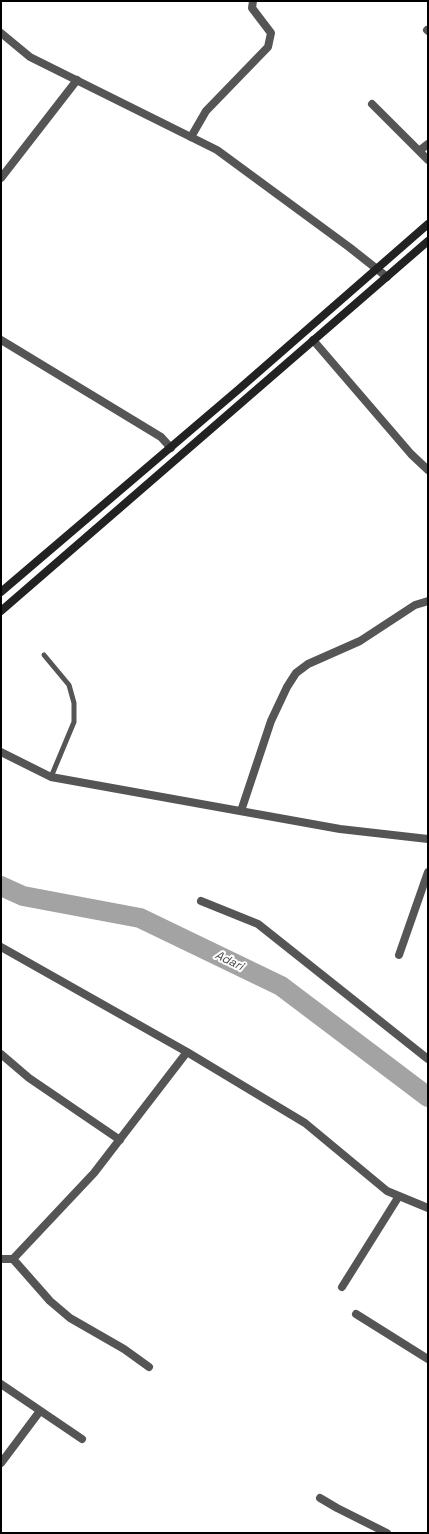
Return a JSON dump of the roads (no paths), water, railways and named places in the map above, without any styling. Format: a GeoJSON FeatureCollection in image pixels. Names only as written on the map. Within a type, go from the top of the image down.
{"type":"FeatureCollection","features":[{"type":"Feature","properties":{"kind":"main road"},"geometry":{"type":"LineString","coordinates":[[1,592],[171,448],[428,224]]}},
{"type":"Feature","properties":{"kind":"main road"},"geometry":{"type":"LineString","coordinates":[[1,611],[428,241]]}},
{"type":"Feature","properties":{"kind":"street"},"geometry":{"type":"LineString","coordinates":[[192,137],[206,111],[268,46],[271,33],[252,8],[253,1]]}},
{"type":"Feature","properties":{"kind":"street"},"geometry":{"type":"LineString","coordinates":[[1,33],[30,57],[217,150],[350,247],[387,277]]}},
{"type":"Feature","properties":{"kind":"street"},"geometry":{"type":"LineString","coordinates":[[1,178],[77,80]]}},
{"type":"Feature","properties":{"kind":"street"},"geometry":{"type":"LineString","coordinates":[[372,104],[428,160]]}},
{"type":"Feature","properties":{"kind":"street"},"geometry":{"type":"LineString","coordinates":[[419,151],[428,144]]}},
{"type":"Feature","properties":{"kind":"street"},"geometry":{"type":"LineString","coordinates":[[1,340],[161,437],[171,448]]}},
{"type":"Feature","properties":{"kind":"street"},"geometry":{"type":"LineString","coordinates":[[313,340],[411,454],[428,470]]}},
{"type":"Feature","properties":{"kind":"street"},"geometry":{"type":"LineString","coordinates":[[241,811],[271,721],[287,687],[296,673],[308,664],[360,640],[415,605],[428,601]]}},
{"type":"Feature","properties":{"kind":"street"},"geometry":{"type":"LineString","coordinates":[[1,752],[51,776],[340,829],[428,840]]}},
{"type":"Feature","properties":{"kind":"street"},"geometry":{"type":"LineString","coordinates":[[399,955],[428,872]]}},
{"type":"Feature","properties":{"kind":"street"},"geometry":{"type":"LineString","coordinates":[[201,901],[258,924],[428,1059]]}},
{"type":"Feature","properties":{"kind":"street"},"geometry":{"type":"LineString","coordinates":[[1,947],[187,1052],[305,1123],[387,1190],[428,1208]]}},
{"type":"Feature","properties":{"kind":"street"},"geometry":{"type":"LineString","coordinates":[[1,1259],[13,1259],[94,1173],[187,1052]]}},
{"type":"Feature","properties":{"kind":"street"},"geometry":{"type":"LineString","coordinates":[[1,1054],[28,1078],[120,1140]]}},
{"type":"Feature","properties":{"kind":"street"},"geometry":{"type":"LineString","coordinates":[[342,1287],[399,1196]]}},
{"type":"Feature","properties":{"kind":"street"},"geometry":{"type":"LineString","coordinates":[[13,1259],[50,1301],[70,1318],[124,1350],[149,1367]]}},
{"type":"Feature","properties":{"kind":"street"},"geometry":{"type":"LineString","coordinates":[[356,1314],[428,1359]]}},
{"type":"Feature","properties":{"kind":"street"},"geometry":{"type":"LineString","coordinates":[[1,1384],[82,1439]]}},
{"type":"Feature","properties":{"kind":"street"},"geometry":{"type":"LineString","coordinates":[[1,1463],[40,1411]]}},
{"type":"Feature","properties":{"kind":"street"},"geometry":{"type":"LineString","coordinates":[[320,1498],[387,1533]]}},
{"type":"Feature","properties":{"kind":"lane"},"geometry":{"type":"LineString","coordinates":[[44,655],[70,685],[74,704],[74,722],[51,776]]}},
{"type":"Feature","properties":{"kind":"waterway","name":"Adari"},"geometry":{"type":"LineString","coordinates":[[1,886],[23,896],[140,918],[281,986],[428,1097]]}}]}
